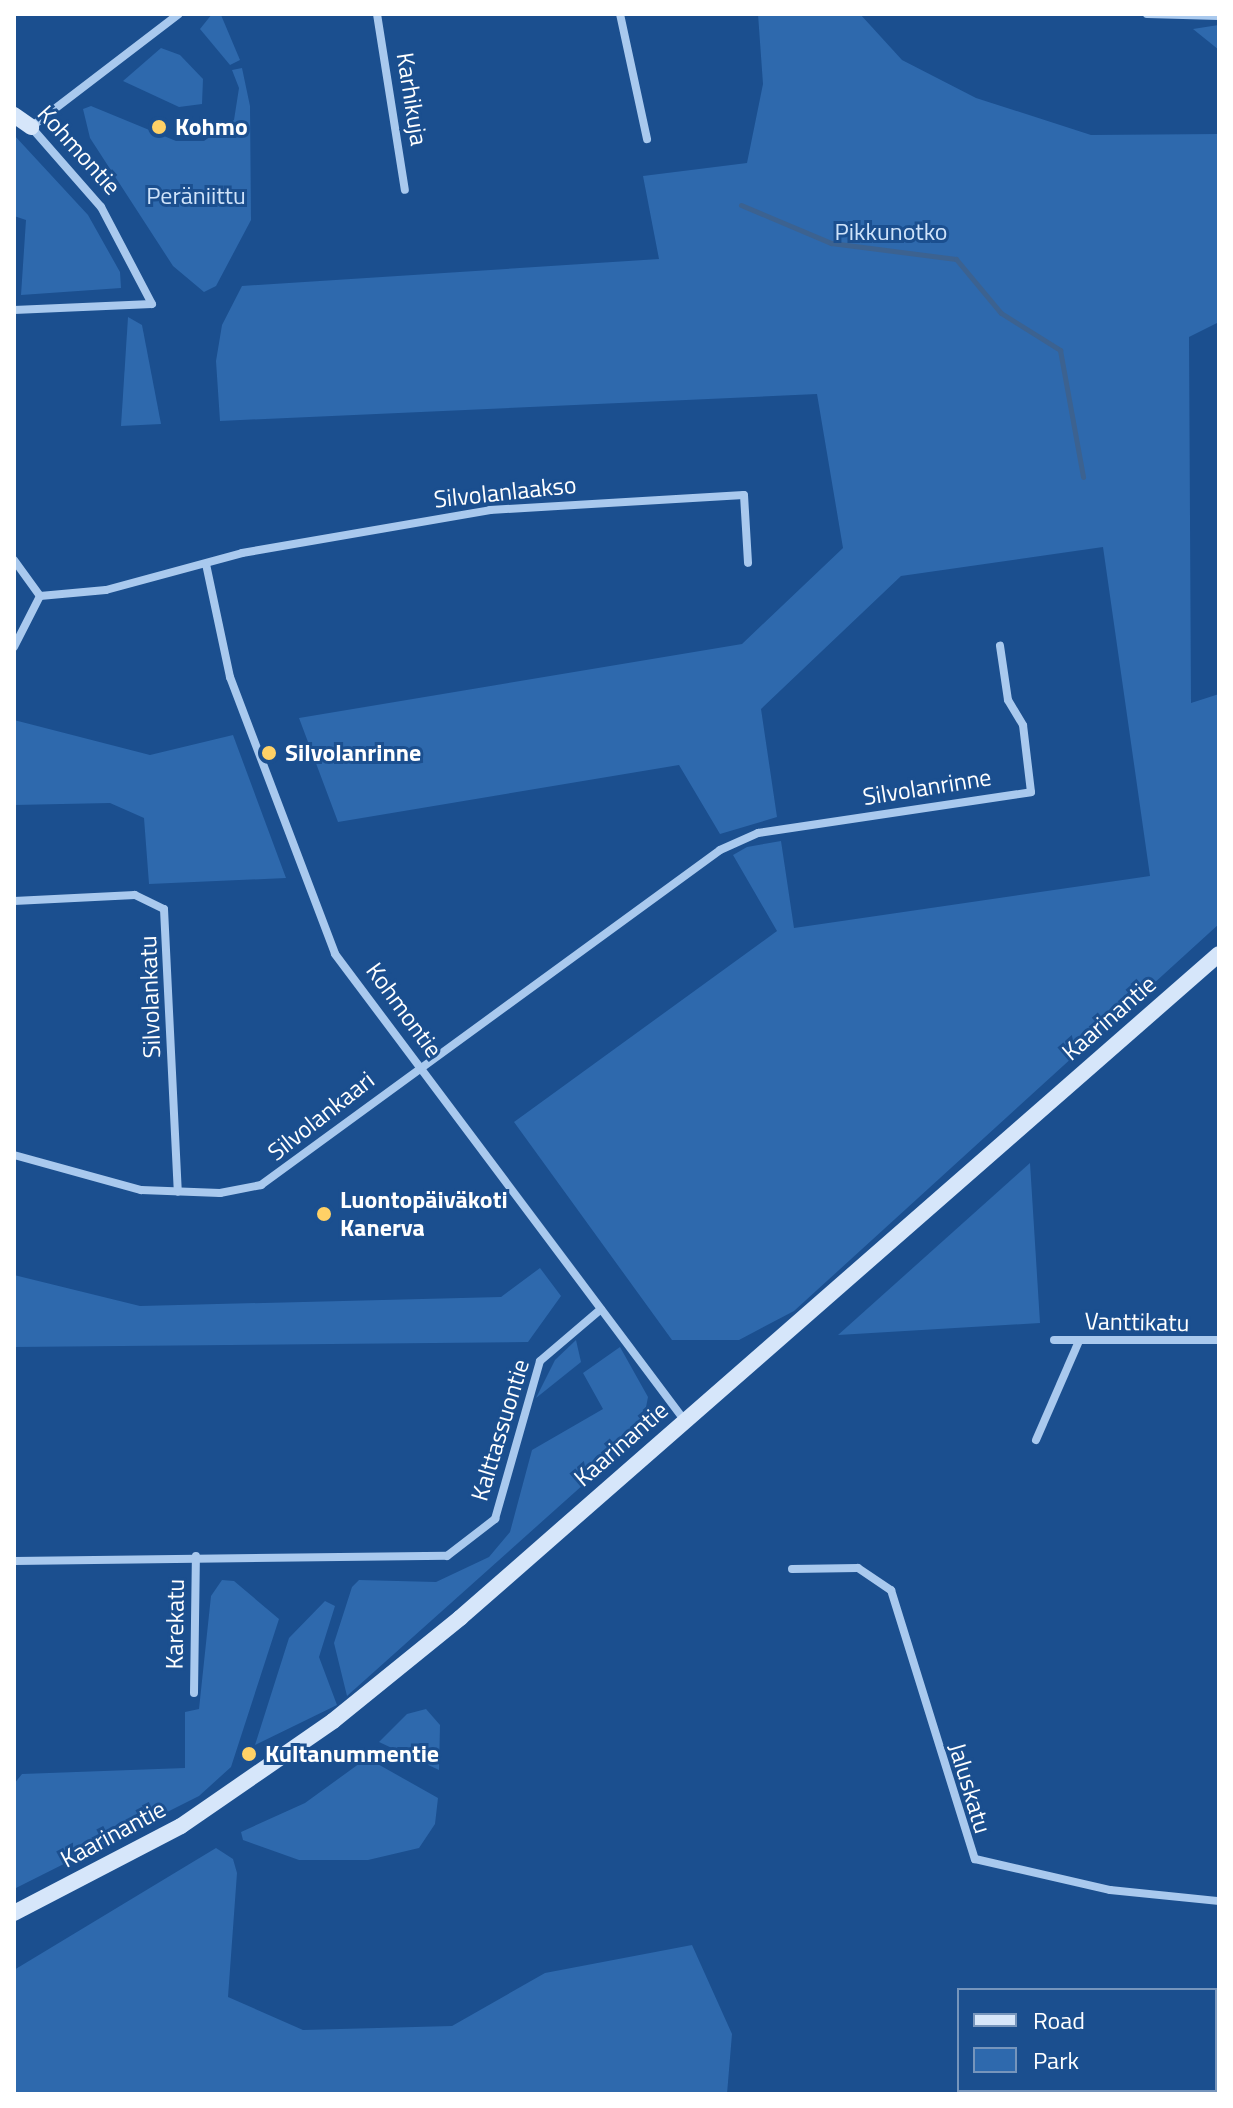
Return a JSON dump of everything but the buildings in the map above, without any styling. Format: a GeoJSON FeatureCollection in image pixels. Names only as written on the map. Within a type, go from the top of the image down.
{"type":"FeatureCollection","features":[{"type":"Feature","properties":{"kind":"main road","name":"Kohmontie"},"geometry":{"type":"LineString","coordinates":[[14,115],[31,127]]}},
{"type":"Feature","properties":{"kind":"main road","name":"Kaarinantie"},"geometry":{"type":"LineString","coordinates":[[14,1913],[181,1826],[283,1758],[460,1618],[1219,954]]}},
{"type":"Feature","properties":{"kind":"street"},"geometry":{"type":"LineString","coordinates":[[31,127],[179,14]]}},
{"type":"Feature","properties":{"kind":"street","name":"Karhikuja"},"geometry":{"type":"LineString","coordinates":[[377,14],[405,190]]}},
{"type":"Feature","properties":{"kind":"street"},"geometry":{"type":"LineString","coordinates":[[620,14],[647,139]]}},
{"type":"Feature","properties":{"kind":"street"},"geometry":{"type":"LineString","coordinates":[[1147,14],[1219,16]]}},
{"type":"Feature","properties":{"kind":"street","name":"Kohmontie"},"geometry":{"type":"LineString","coordinates":[[14,310],[152,304],[101,207],[31,127]]}},
{"type":"Feature","properties":{"kind":"street","name":"Silvolanlaakso"},"geometry":{"type":"LineString","coordinates":[[206,564],[490,510],[744,495],[748,563]]}},
{"type":"Feature","properties":{"kind":"street"},"geometry":{"type":"LineString","coordinates":[[14,560],[40,596]]}},
{"type":"Feature","properties":{"kind":"street"},"geometry":{"type":"LineString","coordinates":[[40,596],[106,590],[206,564]]}},
{"type":"Feature","properties":{"kind":"street","name":"Kohmontie"},"geometry":{"type":"LineString","coordinates":[[206,564],[230,677],[306,891],[335,954],[415,1067],[685,1421]]}},
{"type":"Feature","properties":{"kind":"street"},"geometry":{"type":"LineString","coordinates":[[14,647],[40,596]]}},
{"type":"Feature","properties":{"kind":"street","name":"Silvolanrinne"},"geometry":{"type":"LineString","coordinates":[[415,1067],[748,836],[1031,792],[1023,725],[1008,700],[1000,646]]}},
{"type":"Feature","properties":{"kind":"street","name":"Silvolankatu"},"geometry":{"type":"LineString","coordinates":[[14,901],[135,895],[164,909],[178,1192]]}},
{"type":"Feature","properties":{"kind":"street","name":"Silvolankaari"},"geometry":{"type":"LineString","coordinates":[[14,1155],[141,1190],[242,1191],[281,1175],[415,1067]]}},
{"type":"Feature","properties":{"kind":"street","name":"Kalttassuontie"},"geometry":{"type":"LineString","coordinates":[[196,1556],[341,1563],[430,1561],[475,1541],[502,1499],[540,1361],[601,1309]]}},
{"type":"Feature","properties":{"kind":"street","name":"Vanttikatu"},"geometry":{"type":"LineString","coordinates":[[1054,1340],[1219,1340]]}},
{"type":"Feature","properties":{"kind":"street"},"geometry":{"type":"LineString","coordinates":[[1036,1440],[1079,1341]]}},
{"type":"Feature","properties":{"kind":"street"},"geometry":{"type":"LineString","coordinates":[[14,1561],[196,1556]]}},
{"type":"Feature","properties":{"kind":"street","name":"Karekatu"},"geometry":{"type":"LineString","coordinates":[[194,1693],[196,1556]]}},
{"type":"Feature","properties":{"kind":"street","name":"Jaluskatu"},"geometry":{"type":"LineString","coordinates":[[792,1569],[858,1568],[891,1590],[975,1859],[1098,1888],[1219,1901]]}},
{"type":"Feature","properties":{"kind":"green space"},"geometry":{"type":"Polygon","coordinates":[[[212,14],[221,15],[240,60],[230,65],[200,29],[212,14]]]}},
{"type":"Feature","properties":{"kind":"green space"},"geometry":{"type":"Polygon","coordinates":[[[758,14],[860,14],[902,60],[976,98],[1091,135],[1219,134],[1219,322],[1189,337],[1191,703],[1219,694],[1219,924],[794,1311],[739,1340],[672,1340],[514,1122],[777,931],[733,855],[747,847],[781,841],[794,928],[1150,876],[1103,547],[901,576],[761,709],[777,817],[720,834],[679,765],[338,822],[299,718],[742,644],[843,548],[817,394],[220,421],[216,361],[222,325],[242,286],[659,259],[643,176],[747,163],[763,84],[758,14]]]}},
{"type":"Feature","properties":{"kind":"green space"},"geometry":{"type":"Polygon","coordinates":[[[1219,25],[1219,50],[1193,29],[1212,26],[1219,25]]]}},
{"type":"Feature","properties":{"kind":"green space"},"geometry":{"type":"Polygon","coordinates":[[[161,48],[180,55],[203,79],[202,104],[179,107],[123,81],[161,48]]]}},
{"type":"Feature","properties":{"kind":"green space","name":"Peräniittu"},"geometry":{"type":"Polygon","coordinates":[[[242,68],[250,106],[251,220],[216,286],[204,292],[173,266],[90,138],[83,109],[91,106],[176,141],[204,141],[234,120],[239,88],[232,70],[242,68]]]}},
{"type":"Feature","properties":{"kind":"green space"},"geometry":{"type":"Polygon","coordinates":[[[14,135],[88,215],[120,272],[121,288],[21,295],[26,220],[14,216],[14,135]]]}},
{"type":"Feature","properties":{"kind":"green space"},"geometry":{"type":"Polygon","coordinates":[[[128,317],[142,325],[161,424],[121,426],[128,317]]]}},
{"type":"Feature","properties":{"kind":"green space"},"geometry":{"type":"Polygon","coordinates":[[[14,720],[150,755],[233,735],[286,878],[149,884],[144,818],[110,803],[14,805],[14,720]]]}},
{"type":"Feature","properties":{"kind":"green space"},"geometry":{"type":"Polygon","coordinates":[[[1030,1163],[1040,1323],[838,1335],[1030,1163]]]}},
{"type":"Feature","properties":{"kind":"green space"},"geometry":{"type":"Polygon","coordinates":[[[540,1268],[561,1296],[528,1342],[14,1347],[14,1275],[140,1306],[501,1297],[540,1268]]]}},
{"type":"Feature","properties":{"kind":"green space"},"geometry":{"type":"Polygon","coordinates":[[[576,1340],[581,1362],[536,1398],[555,1360],[576,1340]]]}},
{"type":"Feature","properties":{"kind":"green space"},"geometry":{"type":"Polygon","coordinates":[[[620,1347],[648,1397],[641,1433],[347,1696],[334,1643],[352,1587],[359,1580],[436,1582],[489,1557],[510,1532],[532,1450],[603,1409],[583,1373],[620,1347]]]}},
{"type":"Feature","properties":{"kind":"green space"},"geometry":{"type":"Polygon","coordinates":[[[222,1580],[234,1581],[279,1619],[231,1767],[199,1796],[14,1889],[14,1784],[22,1774],[185,1768],[185,1712],[199,1709],[211,1596],[222,1580]]]}},
{"type":"Feature","properties":{"kind":"green space"},"geometry":{"type":"Polygon","coordinates":[[[325,1601],[335,1606],[319,1657],[337,1705],[255,1745],[289,1638],[325,1601]]]}},
{"type":"Feature","properties":{"kind":"green space"},"geometry":{"type":"Polygon","coordinates":[[[426,1709],[440,1725],[439,1770],[379,1742],[407,1714],[426,1709]]]}},
{"type":"Feature","properties":{"kind":"green space"},"geometry":{"type":"Polygon","coordinates":[[[367,1758],[438,1798],[435,1824],[419,1848],[368,1860],[299,1860],[243,1840],[241,1832],[305,1803],[367,1758]]]}},
{"type":"Feature","properties":{"kind":"green space"},"geometry":{"type":"Polygon","coordinates":[[[216,1848],[233,1859],[237,1873],[228,1997],[303,2030],[452,2026],[545,1973],[692,1945],[732,2034],[727,2094],[14,2094],[14,1970],[216,1848]]]}},
{"type":"Feature","properties":{"kind":"waterway","name":"Pikkunotko"},"geometry":{"type":"LineString","coordinates":[[741,205],[831,243],[956,259],[1001,313],[1060,350],[1083,477]]}},
{"type":"Feature","properties":{"kind":"place","name":"Kohmo"},"geometry":{"type":"Point","coordinates":[159,127]}},
{"type":"Feature","properties":{"kind":"place","name":"Silvolanrinne"},"geometry":{"type":"Point","coordinates":[269,753]}},
{"type":"Feature","properties":{"kind":"place","name":"Luontopäiväkoti Kanerva"},"geometry":{"type":"Point","coordinates":[324,1214]}},
{"type":"Feature","properties":{"kind":"place","name":"Kultanummentie"},"geometry":{"type":"Point","coordinates":[249,1754]}}]}
